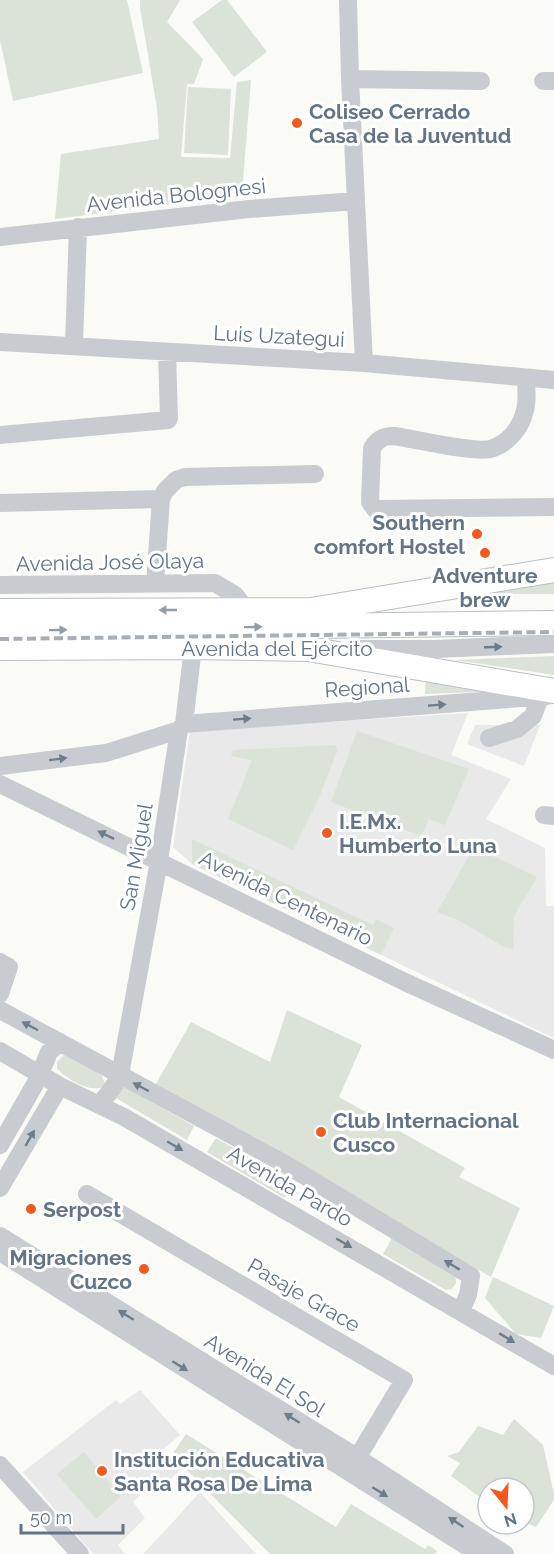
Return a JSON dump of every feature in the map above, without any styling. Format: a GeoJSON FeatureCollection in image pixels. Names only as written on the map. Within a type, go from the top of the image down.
{"type":"FeatureCollection","features":[{"type":"Feature","properties":{"kind":"main road"},"geometry":{"type":"LineString","coordinates":[[311,610],[554,570]]}},
{"type":"Feature","properties":{"kind":"main road","name":"Avenida del Ejército"},"geometry":{"type":"LineString","coordinates":[[0,611],[246,609],[554,611]]}},
{"type":"Feature","properties":{"kind":"main road","name":"Avenida del Ejército"},"geometry":{"type":"LineString","coordinates":[[0,630],[554,623]]}},
{"type":"Feature","properties":{"kind":"main road","name":"Avenida del Ejército"},"geometry":{"type":"LineString","coordinates":[[0,648],[308,649]]}},
{"type":"Feature","properties":{"kind":"main road"},"geometry":{"type":"LineString","coordinates":[[308,649],[549,694]]}},
{"type":"Feature","properties":{"kind":"street"},"geometry":{"type":"LineString","coordinates":[[348,0],[364,363]]}},
{"type":"Feature","properties":{"kind":"street"},"geometry":{"type":"LineString","coordinates":[[350,79],[481,81]]}},
{"type":"Feature","properties":{"kind":"street","name":"Avenida Bolognesi"},"geometry":{"type":"LineString","coordinates":[[0,237],[249,209],[356,201]]}},
{"type":"Feature","properties":{"kind":"street"},"geometry":{"type":"LineString","coordinates":[[74,345],[78,227]]}},
{"type":"Feature","properties":{"kind":"street","name":"Luis Uzategui"},"geometry":{"type":"LineString","coordinates":[[0,342],[364,363],[554,380]]}},
{"type":"Feature","properties":{"kind":"street"},"geometry":{"type":"LineString","coordinates":[[0,435],[168,420],[167,352]]}},
{"type":"Feature","properties":{"kind":"street"},"geometry":{"type":"LineString","coordinates":[[526,378],[526,409],[519,427],[507,440],[489,449],[469,449],[394,436],[384,436],[376,441],[372,447],[370,502],[375,509],[554,507]]}},
{"type":"Feature","properties":{"kind":"street"},"geometry":{"type":"LineString","coordinates":[[155,584],[161,499],[165,491],[177,480],[185,477],[315,474]]}},
{"type":"Feature","properties":{"kind":"street"},"geometry":{"type":"LineString","coordinates":[[0,503],[161,499]]}},
{"type":"Feature","properties":{"kind":"street","name":"Avenida José Olaya"},"geometry":{"type":"LineString","coordinates":[[0,585],[215,583],[235,595],[246,609]]}},
{"type":"Feature","properties":{"kind":"street"},"geometry":{"type":"LineString","coordinates":[[0,620],[43,610]]}},
{"type":"Feature","properties":{"kind":"street","name":"Avenida del Ejército"},"geometry":{"type":"LineString","coordinates":[[308,649],[435,649],[554,644]]}},
{"type":"Feature","properties":{"kind":"street","name":"San Miguel"},"geometry":{"type":"LineString","coordinates":[[120,1075],[159,861],[193,647]]}},
{"type":"Feature","properties":{"kind":"street"},"geometry":{"type":"LineString","coordinates":[[489,738],[517,729],[533,716],[549,694]]}},
{"type":"Feature","properties":{"kind":"street","name":"Regional"},"geometry":{"type":"LineString","coordinates":[[0,766],[106,753],[181,727],[549,694]]}},
{"type":"Feature","properties":{"kind":"street","name":"Avenida Centenario"},"geometry":{"type":"LineString","coordinates":[[0,784],[405,982],[554,1050]]}},
{"type":"Feature","properties":{"kind":"street"},"geometry":{"type":"LineString","coordinates":[[0,962],[9,967],[0,994]]}},
{"type":"Feature","properties":{"kind":"street"},"geometry":{"type":"LineString","coordinates":[[0,1010],[285,1164],[471,1276],[468,1295],[461,1311]]}},
{"type":"Feature","properties":{"kind":"street"},"geometry":{"type":"LineString","coordinates":[[0,1145],[40,1074],[49,1052],[60,1042]]}},
{"type":"Feature","properties":{"kind":"street","name":"Avenida Pardo"},"geometry":{"type":"LineString","coordinates":[[0,1051],[60,1086],[124,1117],[554,1366]]}},
{"type":"Feature","properties":{"kind":"street"},"geometry":{"type":"LineString","coordinates":[[99,1105],[120,1075]]}},
{"type":"Feature","properties":{"kind":"street"},"geometry":{"type":"LineString","coordinates":[[0,1188],[60,1086]]}},
{"type":"Feature","properties":{"kind":"street","name":"Pasaje Grace"},"geometry":{"type":"LineString","coordinates":[[87,1194],[404,1380],[353,1465]]}},
{"type":"Feature","properties":{"kind":"street","name":"Avenida El Sol"},"geometry":{"type":"LineString","coordinates":[[0,1236],[353,1465],[479,1554]]}},
{"type":"Feature","properties":{"kind":"street","name":"Avenida El Sol"},"geometry":{"type":"LineString","coordinates":[[0,1252],[505,1554]]}},
{"type":"Feature","properties":{"kind":"street"},"geometry":{"type":"LineString","coordinates":[[0,1465],[80,1554]]}},
{"type":"Feature","properties":{"kind":"shaded area"},"geometry":{"type":"Polygon","coordinates":[[[0,0],[127,0],[143,73],[13,101],[0,40],[0,0]]]}},
{"type":"Feature","properties":{"kind":"shaded area"},"geometry":{"type":"Polygon","coordinates":[[[140,0],[180,0],[167,22],[203,59],[194,84],[187,84],[181,157],[230,158],[237,82],[251,80],[243,181],[236,196],[55,219],[61,154],[159,139],[157,108],[140,0]]]}},
{"type":"Feature","properties":{"kind":"shaded area"},"geometry":{"type":"Polygon","coordinates":[[[222,0],[227,0],[267,52],[234,77],[192,22],[222,0]]]}},
{"type":"Feature","properties":{"kind":"shaded area"},"geometry":{"type":"Polygon","coordinates":[[[188,87],[231,89],[228,155],[184,153],[188,87]]]}},
{"type":"Feature","properties":{"kind":"shaded area"},"geometry":{"type":"Polygon","coordinates":[[[554,576],[554,594],[435,594],[554,576]]]}},
{"type":"Feature","properties":{"kind":"shaded area"},"geometry":{"type":"Polygon","coordinates":[[[554,656],[554,675],[455,660],[554,656]]]}},
{"type":"Feature","properties":{"kind":"shaded area"},"geometry":{"type":"Polygon","coordinates":[[[426,678],[503,691],[425,694],[426,678]]]}},
{"type":"Feature","properties":{"kind":"shaded area","name":"I.E.Mx. Humberto Luna"},"geometry":{"type":"Polygon","coordinates":[[[468,713],[451,755],[511,779],[486,819],[545,848],[546,906],[554,906],[554,1038],[192,864],[173,847],[190,731],[468,713]]]}},
{"type":"Feature","properties":{"kind":"shaded area"},"geometry":{"type":"Polygon","coordinates":[[[475,725],[540,725],[524,766],[467,744],[475,725]]]}},
{"type":"Feature","properties":{"kind":"shaded area"},"geometry":{"type":"Polygon","coordinates":[[[357,731],[469,769],[445,825],[429,819],[421,836],[331,802],[357,731]]]}},
{"type":"Feature","properties":{"kind":"shaded area"},"geometry":{"type":"Polygon","coordinates":[[[336,745],[337,752],[318,800],[293,850],[228,819],[252,760],[231,756],[233,750],[336,745]]]}},
{"type":"Feature","properties":{"kind":"shaded area"},"geometry":{"type":"Polygon","coordinates":[[[192,839],[373,925],[376,919],[394,928],[381,955],[192,864],[192,839]]]}},
{"type":"Feature","properties":{"kind":"shaded area"},"geometry":{"type":"Polygon","coordinates":[[[474,847],[537,877],[514,916],[513,949],[506,948],[458,920],[437,912],[474,847]]]}},
{"type":"Feature","properties":{"kind":"shaded area","name":"Club Internacional Cusco"},"geometry":{"type":"Polygon","coordinates":[[[287,1010],[362,1045],[339,1097],[465,1168],[459,1177],[520,1208],[491,1277],[156,1084],[191,1022],[270,1062],[287,1010]]]}},
{"type":"Feature","properties":{"kind":"shaded area"},"geometry":{"type":"Polygon","coordinates":[[[65,1054],[74,1056],[102,1076],[106,1086],[87,1087],[62,1073],[57,1069],[57,1062],[65,1054]]]}},
{"type":"Feature","properties":{"kind":"shaded area"},"geometry":{"type":"Polygon","coordinates":[[[125,1087],[194,1126],[187,1140],[116,1098],[116,1089],[125,1087]]]}},
{"type":"Feature","properties":{"kind":"shaded area"},"geometry":{"type":"Polygon","coordinates":[[[216,1138],[294,1183],[285,1198],[207,1152],[216,1138]]]}},
{"type":"Feature","properties":{"kind":"shaded area"},"geometry":{"type":"Polygon","coordinates":[[[392,1238],[455,1275],[456,1283],[452,1289],[446,1290],[383,1254],[392,1238]]]}},
{"type":"Feature","properties":{"kind":"shaded area"},"geometry":{"type":"Polygon","coordinates":[[[493,1277],[554,1306],[541,1338],[516,1334],[485,1298],[493,1277]]]}},
{"type":"Feature","properties":{"kind":"shaded area","name":"Institución Educativa Santa Rosa De Lima"},"geometry":{"type":"Polygon","coordinates":[[[140,1390],[180,1435],[161,1451],[180,1470],[166,1484],[158,1477],[133,1502],[145,1518],[118,1545],[125,1554],[93,1554],[23,1472],[116,1400],[120,1404],[140,1390]]]}},
{"type":"Feature","properties":{"kind":"shaded area"},"geometry":{"type":"Polygon","coordinates":[[[514,1419],[543,1445],[554,1500],[536,1527],[536,1476],[476,1476],[476,1494],[451,1476],[460,1463],[447,1456],[459,1452],[478,1426],[503,1435],[514,1419]]]}},
{"type":"Feature","properties":{"kind":"shaded area"},"geometry":{"type":"Polygon","coordinates":[[[186,1434],[336,1527],[351,1504],[425,1549],[428,1545],[437,1551],[435,1554],[270,1554],[172,1455],[186,1434]]]}},
{"type":"Feature","properties":{"kind":"shaded area"},"geometry":{"type":"Polygon","coordinates":[[[84,1452],[121,1496],[96,1519],[57,1474],[84,1452]]]}},
{"type":"Feature","properties":{"kind":"shaded area"},"geometry":{"type":"Polygon","coordinates":[[[200,1492],[256,1554],[143,1554],[173,1522],[200,1492]]]}},
{"type":"Feature","properties":{"kind":"railway"},"geometry":{"type":"LineString","coordinates":[[0,639],[554,632]]}},
{"type":"Feature","properties":{"kind":"place","name":"Coliseo Cerrado Casa de la Juventud"},"geometry":{"type":"Point","coordinates":[297,123]}},
{"type":"Feature","properties":{"kind":"place","name":"Southern comfort Hostel"},"geometry":{"type":"Point","coordinates":[477,534]}},
{"type":"Feature","properties":{"kind":"place","name":"Adventure brew"},"geometry":{"type":"Point","coordinates":[485,553]}},
{"type":"Feature","properties":{"kind":"place","name":"I.E.Mx. Humberto Luna"},"geometry":{"type":"Point","coordinates":[327,833]}},
{"type":"Feature","properties":{"kind":"place","name":"Club Internacional Cusco"},"geometry":{"type":"Point","coordinates":[321,1132]}},
{"type":"Feature","properties":{"kind":"place","name":"Serpost"},"geometry":{"type":"Point","coordinates":[31,1209]}},
{"type":"Feature","properties":{"kind":"place","name":"Migraciones Cuzco"},"geometry":{"type":"Point","coordinates":[144,1269]}},
{"type":"Feature","properties":{"kind":"place","name":"Institución Educativa Santa Rosa De Lima"},"geometry":{"type":"Point","coordinates":[102,1471]}}]}
